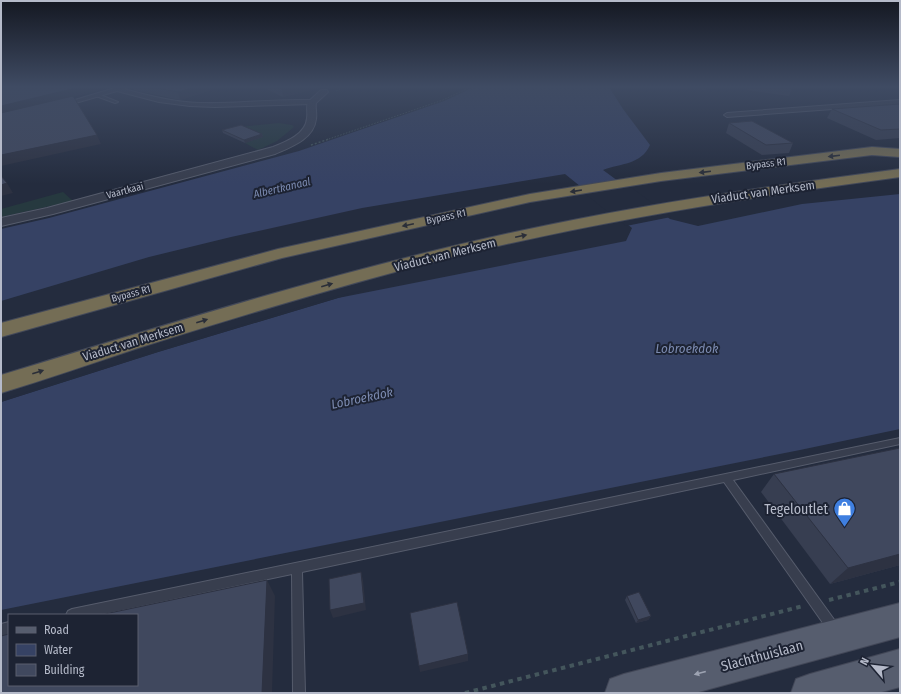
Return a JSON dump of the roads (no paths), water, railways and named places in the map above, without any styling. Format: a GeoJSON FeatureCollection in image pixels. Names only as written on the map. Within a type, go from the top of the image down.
{"type":"FeatureCollection","features":[{"type":"Feature","properties":{"kind":"highway","name":"Bypass R1"},"geometry":{"type":"LineString","coordinates":[[1,330],[278,254],[530,198],[662,177],[865,152],[900,153]]}},
{"type":"Feature","properties":{"kind":"highway","name":"Viaduct van Merksem"},"geometry":{"type":"LineString","coordinates":[[1,384],[244,308],[365,275],[514,238],[687,203],[900,173]]}},
{"type":"Feature","properties":{"kind":"main road","name":"Slachthuislaan"},"geometry":{"type":"LineString","coordinates":[[624,693],[900,620]]}},
{"type":"Feature","properties":{"kind":"main road"},"geometry":{"type":"LineString","coordinates":[[810,693],[900,668]]}},
{"type":"Feature","properties":{"kind":"street","name":"Vaartkaai"},"geometry":{"type":"LineString","coordinates":[[1,222],[49,211],[271,152],[300,137],[312,119]]}},
{"type":"Feature","properties":{"kind":"lane"},"geometry":{"type":"LineString","coordinates":[[77,614],[900,441]]}},
{"type":"Feature","properties":{"kind":"lane"},"geometry":{"type":"LineString","coordinates":[[726,478],[839,636]]}},
{"type":"Feature","properties":{"kind":"lane"},"geometry":{"type":"LineString","coordinates":[[297,568],[299,693]]}},
{"type":"Feature","properties":{"kind":"water","name":"Lobroekdok"},"geometry":{"type":"Polygon","coordinates":[[[391,119],[631,119],[650,145],[646,152],[636,160],[603,170],[670,219],[698,226],[802,204],[900,194],[900,429],[1,610],[1,402],[158,352],[338,298],[626,241],[632,228],[565,174],[362,208],[231,237],[149,257],[1,301],[1,229],[49,218],[299,151],[391,119]]]}},
{"type":"Feature","properties":{"kind":"place","name":"Tegeloutlet"},"geometry":{"type":"Point","coordinates":[844,528]}},
{"type":"Feature","properties":{"kind":"water label","name":"Albertkanaal"},"geometry":{"type":"Point","coordinates":[282,188]}}]}
